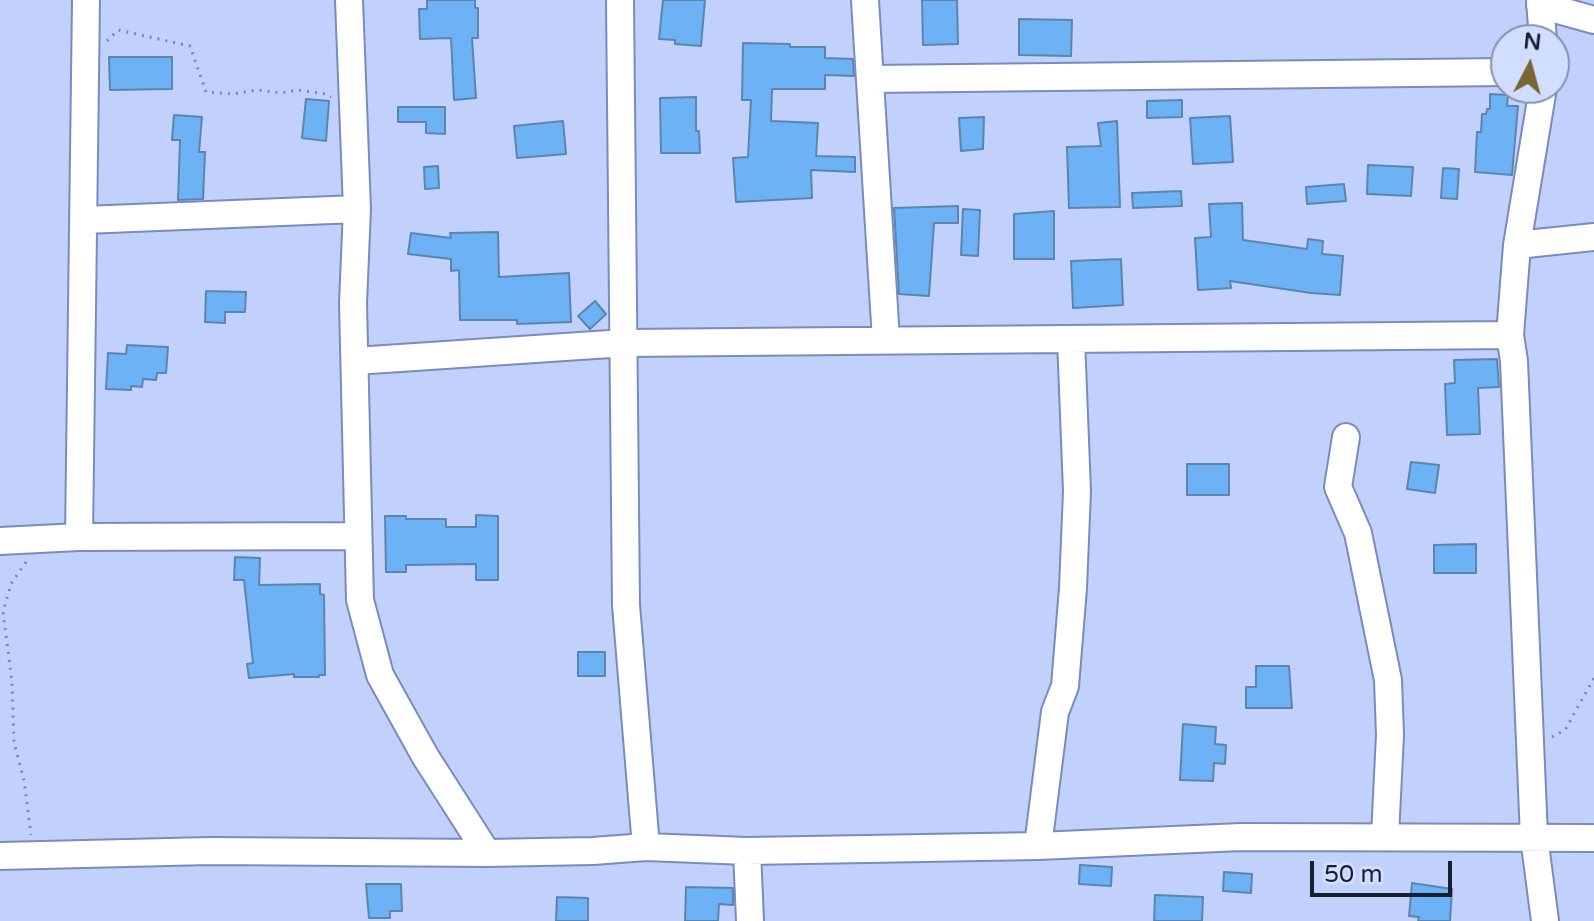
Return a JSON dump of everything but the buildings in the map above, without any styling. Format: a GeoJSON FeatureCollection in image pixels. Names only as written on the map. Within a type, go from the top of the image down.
{"type":"FeatureCollection","features":[{"type":"Feature","properties":{"kind":"street"},"geometry":{"type":"LineString","coordinates":[[79,537],[86,0]]}},
{"type":"Feature","properties":{"kind":"street"},"geometry":{"type":"LineString","coordinates":[[349,0],[357,209],[353,303],[360,600],[380,675],[425,756],[487,853]]}},
{"type":"Feature","properties":{"kind":"street"},"geometry":{"type":"LineString","coordinates":[[620,0],[626,605],[646,847]]}},
{"type":"Feature","properties":{"kind":"street"},"geometry":{"type":"LineString","coordinates":[[865,0],[886,340]]}},
{"type":"Feature","properties":{"kind":"street"},"geometry":{"type":"LineString","coordinates":[[1542,24],[1540,2],[1594,20]]}},
{"type":"Feature","properties":{"kind":"street"},"geometry":{"type":"LineString","coordinates":[[870,79],[1490,72]]}},
{"type":"Feature","properties":{"kind":"street"},"geometry":{"type":"LineString","coordinates":[[1540,104],[1517,245],[1510,335],[1514,361],[1534,837],[1545,921]]}},
{"type":"Feature","properties":{"kind":"street"},"geometry":{"type":"LineString","coordinates":[[84,220],[357,209]]}},
{"type":"Feature","properties":{"kind":"street"},"geometry":{"type":"LineString","coordinates":[[1517,245],[1594,237]]}},
{"type":"Feature","properties":{"kind":"street"},"geometry":{"type":"LineString","coordinates":[[355,361],[625,343],[1510,335]]}},
{"type":"Feature","properties":{"kind":"street"},"geometry":{"type":"LineString","coordinates":[[1038,846],[1055,712],[1065,686],[1073,588],[1077,491],[1071,339]]}},
{"type":"Feature","properties":{"kind":"street"},"geometry":{"type":"LineString","coordinates":[[1346,437],[1338,487],[1358,533],[1388,680],[1390,735],[1385,836]]}},
{"type":"Feature","properties":{"kind":"street"},"geometry":{"type":"LineString","coordinates":[[0,541],[79,537],[358,536]]}},
{"type":"Feature","properties":{"kind":"street"},"geometry":{"type":"LineString","coordinates":[[0,856],[210,851],[487,853],[646,847],[747,851],[1038,846],[1241,837],[1594,838]]}},
{"type":"Feature","properties":{"kind":"street"},"geometry":{"type":"LineString","coordinates":[[747,851],[750,921]]}},
{"type":"Feature","properties":{"kind":"path"},"geometry":{"type":"LineString","coordinates":[[85,64],[118,30],[190,46],[206,92],[233,94],[257,90],[281,93],[298,90],[326,94],[354,110]]}},
{"type":"Feature","properties":{"kind":"path"},"geometry":{"type":"LineString","coordinates":[[33,854],[24,780],[14,743],[12,682],[3,612],[11,584],[40,540]]}},
{"type":"Feature","properties":{"kind":"path"},"geometry":{"type":"LineString","coordinates":[[1531,748],[1565,730],[1594,678]]}}]}
